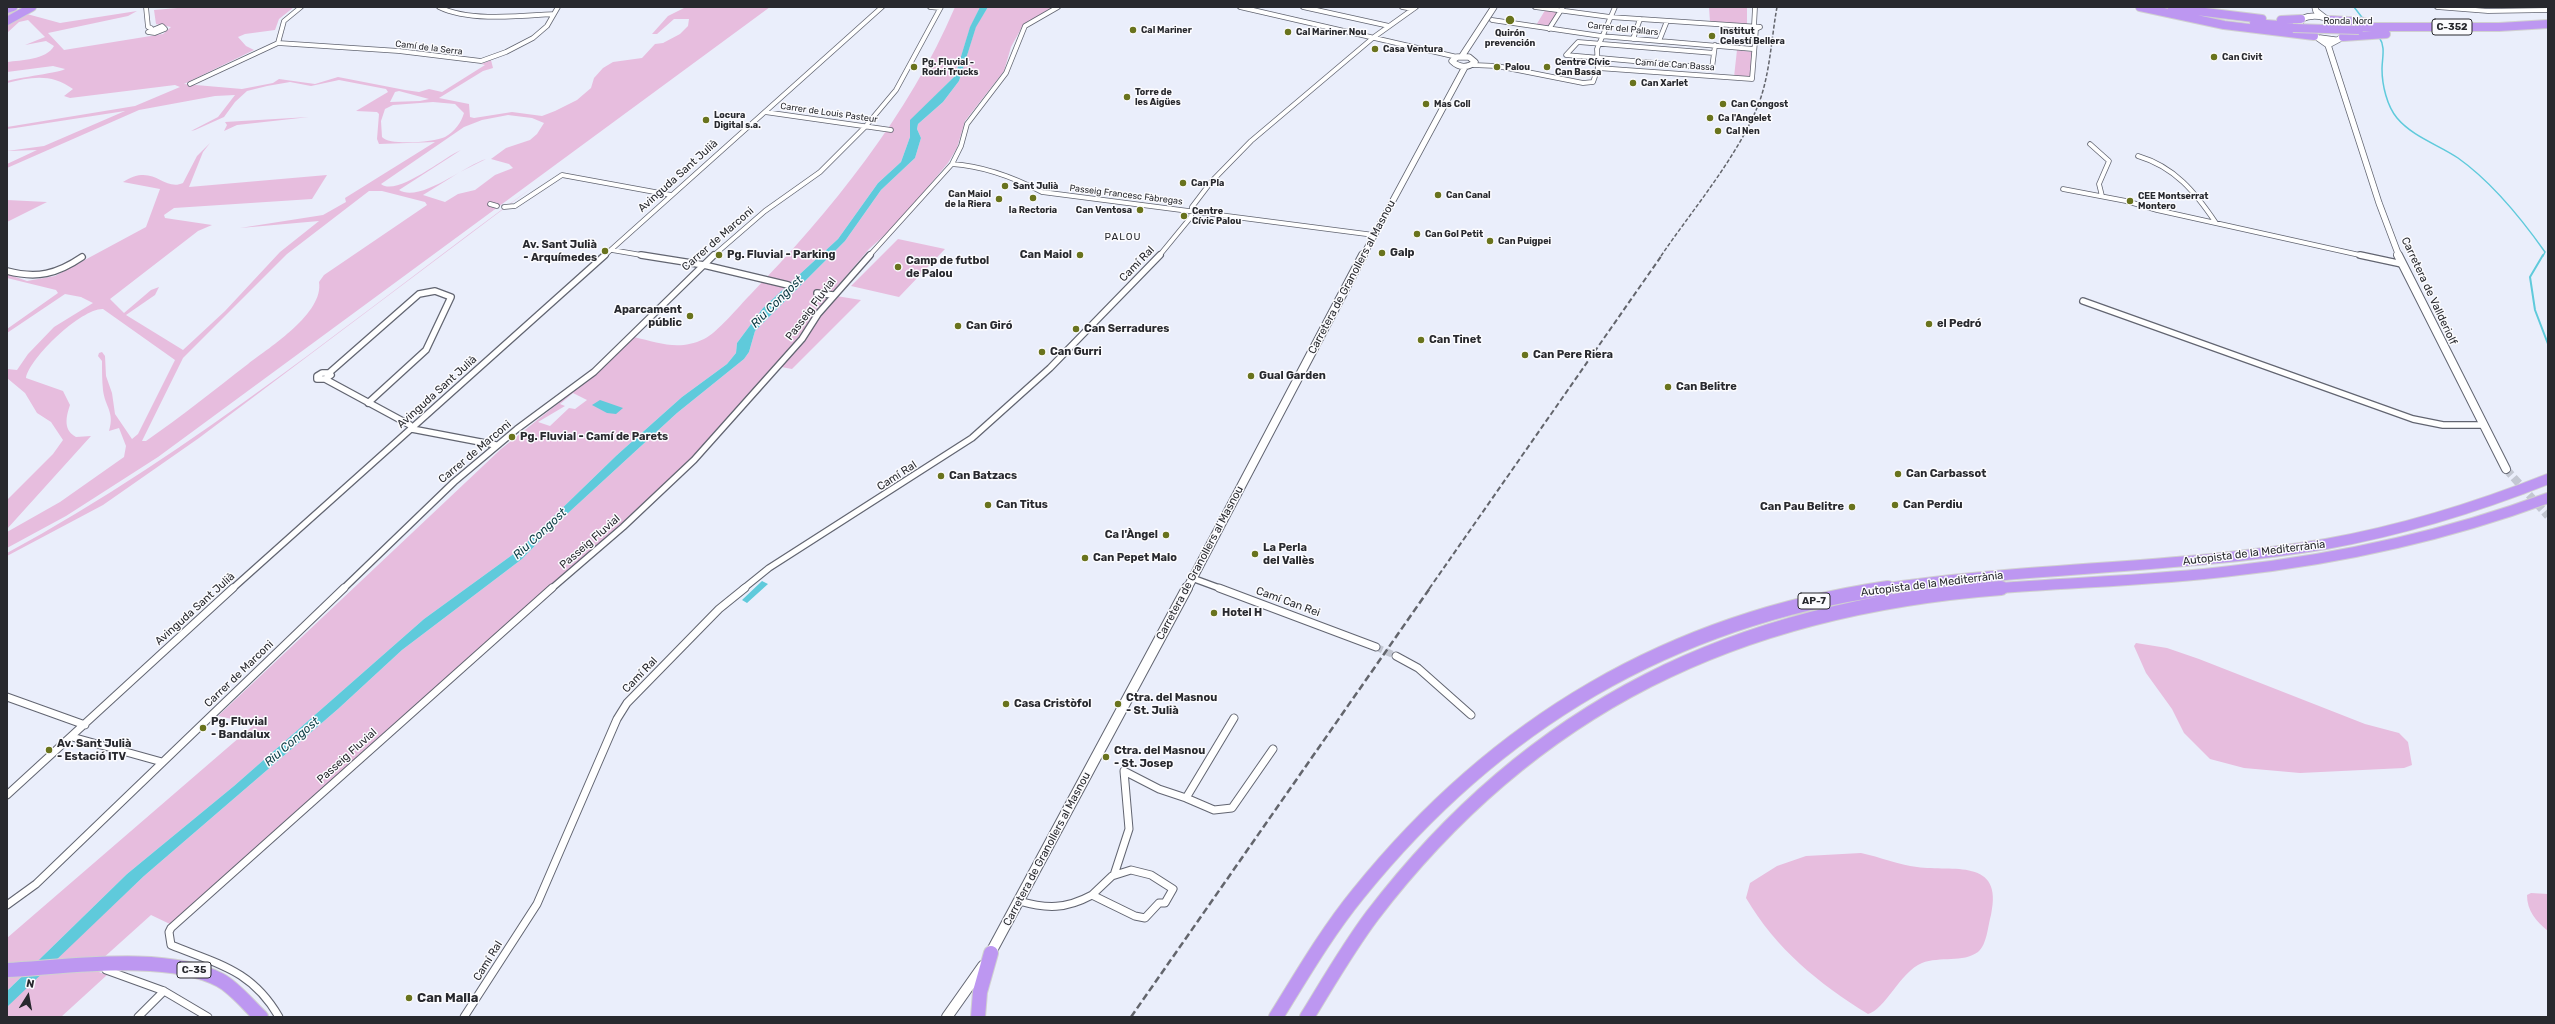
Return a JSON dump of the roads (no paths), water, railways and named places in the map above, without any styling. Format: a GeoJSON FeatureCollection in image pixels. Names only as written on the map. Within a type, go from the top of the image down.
{"type":"FeatureCollection","features":[{"type":"Feature","properties":{"kind":"highway"},"geometry":{"type":"LineString","coordinates":[[8,8],[13,7]]}},
{"type":"Feature","properties":{"kind":"highway"},"geometry":{"type":"LineString","coordinates":[[7,12],[25,7]]}},
{"type":"Feature","properties":{"kind":"highway"},"geometry":{"type":"LineString","coordinates":[[7,21],[32,7]]}},
{"type":"Feature","properties":{"kind":"highway"},"geometry":{"type":"LineString","coordinates":[[2140,7],[2224,25],[2316,37]]}},
{"type":"Feature","properties":{"kind":"highway","name":"Ronda Nord"},"geometry":{"type":"LineString","coordinates":[[2149,7],[2228,22],[2292,27],[2460,31],[2548,27]]}},
{"type":"Feature","properties":{"kind":"highway","name":"Ronda Nord"},"geometry":{"type":"LineString","coordinates":[[2159,7],[2228,20],[2292,27]]}},
{"type":"Feature","properties":{"kind":"highway"},"geometry":{"type":"LineString","coordinates":[[2169,7],[2233,17],[2301,20]]}},
{"type":"Feature","properties":{"kind":"highway"},"geometry":{"type":"LineString","coordinates":[[2329,20],[2486,27]]}},
{"type":"Feature","properties":{"kind":"highway","name":"Ronda Nord"},"geometry":{"type":"LineString","coordinates":[[2358,28],[2486,27],[2548,24]]}},
{"type":"Feature","properties":{"kind":"highway"},"geometry":{"type":"LineString","coordinates":[[2343,37],[2460,31]]}},
{"type":"Feature","properties":{"kind":"highway","name":"Autopista de la Mediterrània"},"geometry":{"type":"LineString","coordinates":[[1276,1017],[1312,956],[1367,883],[1422,822],[1471,774],[1519,736],[1558,709],[1628,668],[1672,647],[1706,633],[1783,609],[1878,589],[1944,581],[2222,558],[2327,544],[2380,533],[2464,511],[2548,479]]}},
{"type":"Feature","properties":{"kind":"highway","name":"Autopista de la Mediterrània"},"geometry":{"type":"LineString","coordinates":[[1307,1017],[1335,969],[1390,894],[1455,822],[1492,786],[1535,751],[1589,714],[1644,681],[1691,660],[1792,623],[1886,602],[1997,589],[2234,571],[2340,557],[2456,530],[2548,498]]}},
{"type":"Feature","properties":{"kind":"highway"},"geometry":{"type":"LineString","coordinates":[[978,1017],[977,1004],[980,987],[991,953]]}},
{"type":"Feature","properties":{"kind":"highway","name":"C-35"},"geometry":{"type":"LineString","coordinates":[[7,970],[157,964],[204,973],[231,988],[249,1011],[261,1017]]}},
{"type":"Feature","properties":{"kind":"main road"},"geometry":{"type":"LineString","coordinates":[[1473,59],[1465,66],[1458,66],[1453,63],[1494,7]]}},
{"type":"Feature","properties":{"kind":"main road"},"geometry":{"type":"LineString","coordinates":[[1476,47],[1498,7]]}},
{"type":"Feature","properties":{"kind":"main road"},"geometry":{"type":"LineString","coordinates":[[2316,9],[2329,20],[2342,28],[2343,37],[2328,45],[2302,28],[2301,20],[2311,16],[2316,9]]}},
{"type":"Feature","properties":{"kind":"main road"},"geometry":{"type":"LineString","coordinates":[[2311,16],[2329,20]]}},
{"type":"Feature","properties":{"kind":"main road"},"geometry":{"type":"LineString","coordinates":[[2316,37],[2335,40]]}},
{"type":"Feature","properties":{"kind":"main road","name":"Carretera de Vallderiolf"},"geometry":{"type":"LineString","coordinates":[[2328,45],[2379,203],[2402,264],[2482,425],[2506,469]]}},
{"type":"Feature","properties":{"kind":"main road"},"geometry":{"type":"LineString","coordinates":[[1457,57],[1473,59]]}},
{"type":"Feature","properties":{"kind":"main road","name":"Carretera de Granollers al Masnou"},"geometry":{"type":"LineString","coordinates":[[1444,104],[1459,71],[1458,66]]}},
{"type":"Feature","properties":{"kind":"main road","name":"Carretera de Granollers al Masnou"},"geometry":{"type":"LineString","coordinates":[[947,1017],[991,953],[1465,66]]}},
{"type":"Feature","properties":{"kind":"street"},"geometry":{"type":"LineString","coordinates":[[146,7],[148,27],[152,28]]}},
{"type":"Feature","properties":{"kind":"street"},"geometry":{"type":"LineString","coordinates":[[190,84],[278,43],[282,21],[288,14],[301,7]]}},
{"type":"Feature","properties":{"kind":"street"},"geometry":{"type":"LineString","coordinates":[[439,7],[450,12],[481,14],[554,14]]}},
{"type":"Feature","properties":{"kind":"street","name":"Camí de la Serra"},"geometry":{"type":"LineString","coordinates":[[278,43],[297,46],[399,51],[476,61],[492,58],[538,34],[548,25],[558,7]]}},
{"type":"Feature","properties":{"kind":"street","name":"Avinguda Sant Julià"},"geometry":{"type":"LineString","coordinates":[[7,795],[85,725],[126,684],[882,7]]}},
{"type":"Feature","properties":{"kind":"street"},"geometry":{"type":"LineString","coordinates":[[930,7],[941,8]]}},
{"type":"Feature","properties":{"kind":"street","name":"Passeig Fluvial"},"geometry":{"type":"LineString","coordinates":[[279,1017],[268,998],[242,974],[171,945],[169,932],[171,928],[489,642],[623,527],[694,460],[793,350],[833,295],[849,276],[900,224],[952,164],[961,146],[967,124],[1006,73],[1025,26],[1058,7]]}},
{"type":"Feature","properties":{"kind":"street"},"geometry":{"type":"LineString","coordinates":[[1240,7],[1457,57]]}},
{"type":"Feature","properties":{"kind":"street"},"geometry":{"type":"LineString","coordinates":[[1257,10],[1261,7]]}},
{"type":"Feature","properties":{"kind":"street"},"geometry":{"type":"LineString","coordinates":[[1303,7],[1389,26]]}},
{"type":"Feature","properties":{"kind":"street"},"geometry":{"type":"LineString","coordinates":[[1402,7],[1414,8]]}},
{"type":"Feature","properties":{"kind":"street"},"geometry":{"type":"LineString","coordinates":[[1535,7],[1562,9],[1610,17],[1756,28]]}},
{"type":"Feature","properties":{"kind":"street"},"geometry":{"type":"LineString","coordinates":[[1473,59],[1483,64],[1583,83],[1595,80],[1598,68],[1598,44],[1614,7]]}},
{"type":"Feature","properties":{"kind":"street"},"geometry":{"type":"LineString","coordinates":[[1753,49],[1756,28],[1756,7]]}},
{"type":"Feature","properties":{"kind":"street"},"geometry":{"type":"LineString","coordinates":[[2437,7],[2488,11],[2548,10]]}},
{"type":"Feature","properties":{"kind":"street"},"geometry":{"type":"LineString","coordinates":[[2484,7],[2488,11]]}},
{"type":"Feature","properties":{"kind":"street","name":"Carrer de Marconi"},"geometry":{"type":"LineString","coordinates":[[7,905],[36,884],[431,503],[496,445],[594,372],[704,265],[765,211],[820,172],[865,127],[905,76],[941,8]]}},
{"type":"Feature","properties":{"kind":"street","name":"Camí Ral"},"geometry":{"type":"LineString","coordinates":[[464,1017],[537,904],[617,719],[627,703],[719,609],[769,568],[897,488],[972,438],[1050,368],[1144,271],[1191,218],[1191,211],[1210,182],[1251,141],[1374,37],[1414,8]]}},
{"type":"Feature","properties":{"kind":"street"},"geometry":{"type":"LineString","coordinates":[[1549,29],[1562,9]]}},
{"type":"Feature","properties":{"kind":"street"},"geometry":{"type":"LineString","coordinates":[[1633,39],[1640,19]]}},
{"type":"Feature","properties":{"kind":"street","name":"Carrer del Pallars"},"geometry":{"type":"LineString","coordinates":[[1492,20],[1602,36],[1753,49]]}},
{"type":"Feature","properties":{"kind":"street"},"geometry":{"type":"LineString","coordinates":[[1659,41],[1667,21]]}},
{"type":"Feature","properties":{"kind":"street"},"geometry":{"type":"LineString","coordinates":[[1714,53],[1578,42],[1575,43],[1566,55],[1712,68],[1715,46]]}},
{"type":"Feature","properties":{"kind":"street","name":"Camí de Can Bassa"},"geometry":{"type":"LineString","coordinates":[[1598,68],[1752,79],[1753,49]]}},
{"type":"Feature","properties":{"kind":"street","name":"Carrer de Louis Pasteur"},"geometry":{"type":"LineString","coordinates":[[765,112],[891,130]]}},
{"type":"Feature","properties":{"kind":"street"},"geometry":{"type":"LineString","coordinates":[[2090,144],[2109,161],[2099,184],[2102,196]]}},
{"type":"Feature","properties":{"kind":"street"},"geometry":{"type":"LineString","coordinates":[[2138,156],[2158,161],[2171,169],[2195,193],[2216,223]]}},
{"type":"Feature","properties":{"kind":"street","name":"Passeig Francesc Fàbregas"},"geometry":{"type":"LineString","coordinates":[[952,164],[972,166],[1022,181],[1042,192],[1374,235]]}},
{"type":"Feature","properties":{"kind":"street"},"geometry":{"type":"LineString","coordinates":[[504,207],[515,206],[562,175],[671,195]]}},
{"type":"Feature","properties":{"kind":"street"},"geometry":{"type":"LineString","coordinates":[[2063,189],[2102,196],[2402,264]]}},
{"type":"Feature","properties":{"kind":"street"},"geometry":{"type":"LineString","coordinates":[[490,204],[497,206]]}},
{"type":"Feature","properties":{"kind":"street"},"geometry":{"type":"LineString","coordinates":[[612,250],[704,265],[788,285]]}},
{"type":"Feature","properties":{"kind":"street"},"geometry":{"type":"LineString","coordinates":[[7,271],[34,278],[48,275],[82,257]]}},
{"type":"Feature","properties":{"kind":"street"},"geometry":{"type":"LineString","coordinates":[[368,403],[426,350],[451,297],[448,294],[429,291],[419,294],[329,372],[319,374],[316,378],[325,379],[368,403],[410,425],[412,429],[496,445]]}},
{"type":"Feature","properties":{"kind":"street"},"geometry":{"type":"LineString","coordinates":[[817,293],[833,295]]}},
{"type":"Feature","properties":{"kind":"street"},"geometry":{"type":"LineString","coordinates":[[2083,301],[2413,419],[2443,425],[2482,425]]}},
{"type":"Feature","properties":{"kind":"street"},"geometry":{"type":"LineString","coordinates":[[325,379],[331,375],[329,372]]}},
{"type":"Feature","properties":{"kind":"street","name":"Camí Can Rei"},"geometry":{"type":"LineString","coordinates":[[1192,578],[1376,647]]}},
{"type":"Feature","properties":{"kind":"street"},"geometry":{"type":"LineString","coordinates":[[1396,656],[1424,673],[1472,715]]}},
{"type":"Feature","properties":{"kind":"street"},"geometry":{"type":"LineString","coordinates":[[7,697],[85,725]]}},
{"type":"Feature","properties":{"kind":"street"},"geometry":{"type":"LineString","coordinates":[[1186,798],[1234,718]]}},
{"type":"Feature","properties":{"kind":"street"},"geometry":{"type":"LineString","coordinates":[[72,737],[162,762]]}},
{"type":"Feature","properties":{"kind":"street"},"geometry":{"type":"LineString","coordinates":[[1114,875],[1129,829],[1124,771],[1159,789],[1186,798],[1207,809],[1223,812],[1232,808],[1273,749]]}},
{"type":"Feature","properties":{"kind":"street"},"geometry":{"type":"LineString","coordinates":[[1019,901],[1045,910],[1076,905],[1092,895],[1114,875],[1131,868],[1152,873],[1173,889],[1165,904],[1159,903],[1145,918],[1135,916],[1092,895]]}},
{"type":"Feature","properties":{"kind":"street"},"geometry":{"type":"LineString","coordinates":[[106,970],[164,991],[208,1017]]}},
{"type":"Feature","properties":{"kind":"street"},"geometry":{"type":"LineString","coordinates":[[138,1017],[164,991]]}},
{"type":"Feature","properties":{"kind":"water","name":"Riu Congost"},"geometry":{"type":"Polygon","coordinates":[[[980,7],[988,7],[976,27],[959,81],[943,102],[918,124],[917,129],[921,138],[915,158],[881,190],[845,241],[755,331],[749,352],[744,359],[677,413],[554,526],[522,559],[402,650],[338,709],[144,876],[7,1007],[7,991],[127,874],[234,786],[424,619],[519,550],[617,455],[682,397],[727,364],[736,353],[737,343],[763,308],[838,239],[878,183],[901,162],[910,137],[910,120],[955,76],[970,27],[980,7]]]}},
{"type":"Feature","properties":{"kind":"water"},"geometry":{"type":"Polygon","coordinates":[[[600,400],[623,408],[616,414],[607,413],[592,405],[600,400]]]}},
{"type":"Feature","properties":{"kind":"water"},"geometry":{"type":"Polygon","coordinates":[[[762,581],[768,584],[747,603],[742,600],[762,581]]]}},
{"type":"Feature","properties":{"kind":"waterway"},"geometry":{"type":"LineString","coordinates":[[2354,7],[2364,20]]}},
{"type":"Feature","properties":{"kind":"waterway"},"geometry":{"type":"LineString","coordinates":[[2379,37],[2383,49],[2382,69],[2384,88],[2393,113],[2403,125],[2418,136],[2451,153],[2483,178],[2526,226],[2545,252],[2543,256]]}},
{"type":"Feature","properties":{"kind":"waterway"},"geometry":{"type":"LineString","coordinates":[[2543,255],[2530,277],[2535,310],[2548,344]]}},
{"type":"Feature","properties":{"kind":"tunnel"},"geometry":{"type":"LineString","coordinates":[[2506,469],[2548,516]]}},
{"type":"Feature","properties":{"kind":"tunnel"},"geometry":{"type":"LineString","coordinates":[[1376,647],[1396,656]]}},
{"type":"Feature","properties":{"kind":"railway"},"geometry":{"type":"LineString","coordinates":[[1661,256],[1713,184],[1737,146],[1757,108],[1765,84],[1777,7]]}},
{"type":"Feature","properties":{"kind":"railway"},"geometry":{"type":"LineString","coordinates":[[1429,589],[1662,255]]}},
{"type":"Feature","properties":{"kind":"railway"},"geometry":{"type":"LineString","coordinates":[[1131,1017],[1430,588]]}},
{"type":"Feature","properties":{"kind":"place","name":"Quirón prevención"},"geometry":{"type":"Point","coordinates":[1510,20]}},
{"type":"Feature","properties":{"kind":"place","name":"Cal Mariner"},"geometry":{"type":"Point","coordinates":[1133,30]}},
{"type":"Feature","properties":{"kind":"place","name":"Cal Mariner Nou"},"geometry":{"type":"Point","coordinates":[1288,32]}},
{"type":"Feature","properties":{"kind":"place","name":"Institut Celestí Bellera"},"geometry":{"type":"Point","coordinates":[1712,36]}},
{"type":"Feature","properties":{"kind":"place","name":"Casa Ventura"},"geometry":{"type":"Point","coordinates":[1375,49]}},
{"type":"Feature","properties":{"kind":"place","name":"Can Civit"},"geometry":{"type":"Point","coordinates":[2214,57]}},
{"type":"Feature","properties":{"kind":"place","name":"Pg. Fluvial - Rodri Trucks"},"geometry":{"type":"Point","coordinates":[914,67]}},
{"type":"Feature","properties":{"kind":"place","name":"Palou"},"geometry":{"type":"Point","coordinates":[1497,67]}},
{"type":"Feature","properties":{"kind":"place","name":"Centre Cívic Can Bassa"},"geometry":{"type":"Point","coordinates":[1547,67]}},
{"type":"Feature","properties":{"kind":"place","name":"Can Xarlet"},"geometry":{"type":"Point","coordinates":[1633,83]}},
{"type":"Feature","properties":{"kind":"place","name":"Torre de les Aigües"},"geometry":{"type":"Point","coordinates":[1127,97]}},
{"type":"Feature","properties":{"kind":"place","name":"Mas Coll"},"geometry":{"type":"Point","coordinates":[1426,104]}},
{"type":"Feature","properties":{"kind":"place","name":"Can Congost"},"geometry":{"type":"Point","coordinates":[1723,104]}},
{"type":"Feature","properties":{"kind":"place","name":"Ca l'Angelet"},"geometry":{"type":"Point","coordinates":[1710,118]}},
{"type":"Feature","properties":{"kind":"place","name":"Locura Digital s.a."},"geometry":{"type":"Point","coordinates":[706,120]}},
{"type":"Feature","properties":{"kind":"place","name":"Cal Nen"},"geometry":{"type":"Point","coordinates":[1718,131]}},
{"type":"Feature","properties":{"kind":"place","name":"Can Pla"},"geometry":{"type":"Point","coordinates":[1183,183]}},
{"type":"Feature","properties":{"kind":"place","name":"Sant Julià"},"geometry":{"type":"Point","coordinates":[1005,186]}},
{"type":"Feature","properties":{"kind":"place","name":"Can Canal"},"geometry":{"type":"Point","coordinates":[1438,195]}},
{"type":"Feature","properties":{"kind":"place","name":"la Rectoria"},"geometry":{"type":"Point","coordinates":[1033,198]}},
{"type":"Feature","properties":{"kind":"place","name":"Can Maiol de la Riera"},"geometry":{"type":"Point","coordinates":[999,199]}},
{"type":"Feature","properties":{"kind":"place","name":"CEE Montserrat Montero"},"geometry":{"type":"Point","coordinates":[2130,201]}},
{"type":"Feature","properties":{"kind":"place","name":"Can Ventosa"},"geometry":{"type":"Point","coordinates":[1140,210]}},
{"type":"Feature","properties":{"kind":"place","name":"Centre Cívic Palou"},"geometry":{"type":"Point","coordinates":[1184,216]}},
{"type":"Feature","properties":{"kind":"place","name":"Can Gol Petit"},"geometry":{"type":"Point","coordinates":[1417,234]}},
{"type":"Feature","properties":{"kind":"place","name":"Can Puigpei"},"geometry":{"type":"Point","coordinates":[1490,241]}},
{"type":"Feature","properties":{"kind":"place","name":"Av. Sant Julià - Arquímedes"},"geometry":{"type":"Point","coordinates":[605,251]}},
{"type":"Feature","properties":{"kind":"place","name":"Galp"},"geometry":{"type":"Point","coordinates":[1382,253]}},
{"type":"Feature","properties":{"kind":"place","name":"Pg. Fluvial - Parking"},"geometry":{"type":"Point","coordinates":[719,255]}},
{"type":"Feature","properties":{"kind":"place","name":"Can Maiol"},"geometry":{"type":"Point","coordinates":[1080,255]}},
{"type":"Feature","properties":{"kind":"place","name":"Camp de futbol de Palou"},"geometry":{"type":"Point","coordinates":[898,267]}},
{"type":"Feature","properties":{"kind":"place","name":"Aparcament públic"},"geometry":{"type":"Point","coordinates":[690,316]}},
{"type":"Feature","properties":{"kind":"place","name":"el Pedró"},"geometry":{"type":"Point","coordinates":[1929,324]}},
{"type":"Feature","properties":{"kind":"place","name":"Can Giró"},"geometry":{"type":"Point","coordinates":[958,326]}},
{"type":"Feature","properties":{"kind":"place","name":"Can Serradures"},"geometry":{"type":"Point","coordinates":[1076,329]}},
{"type":"Feature","properties":{"kind":"place","name":"Can Tinet"},"geometry":{"type":"Point","coordinates":[1421,340]}},
{"type":"Feature","properties":{"kind":"place","name":"Can Gurri"},"geometry":{"type":"Point","coordinates":[1042,352]}},
{"type":"Feature","properties":{"kind":"place","name":"Can Pere Riera"},"geometry":{"type":"Point","coordinates":[1525,355]}},
{"type":"Feature","properties":{"kind":"place","name":"Gual Garden"},"geometry":{"type":"Point","coordinates":[1251,376]}},
{"type":"Feature","properties":{"kind":"place","name":"Can Belitre"},"geometry":{"type":"Point","coordinates":[1668,387]}},
{"type":"Feature","properties":{"kind":"place","name":"Pg. Fluvial - Camí de Parets"},"geometry":{"type":"Point","coordinates":[512,437]}},
{"type":"Feature","properties":{"kind":"place","name":"Can Carbassot"},"geometry":{"type":"Point","coordinates":[1898,474]}},
{"type":"Feature","properties":{"kind":"place","name":"Can Batzacs"},"geometry":{"type":"Point","coordinates":[941,476]}},
{"type":"Feature","properties":{"kind":"place","name":"Can Titus"},"geometry":{"type":"Point","coordinates":[988,505]}},
{"type":"Feature","properties":{"kind":"place","name":"Can Perdiu"},"geometry":{"type":"Point","coordinates":[1895,505]}},
{"type":"Feature","properties":{"kind":"place","name":"Can Pau Belitre"},"geometry":{"type":"Point","coordinates":[1852,507]}},
{"type":"Feature","properties":{"kind":"place","name":"Ca l'Àngel"},"geometry":{"type":"Point","coordinates":[1166,535]}},
{"type":"Feature","properties":{"kind":"place","name":"La Perla del Vallès"},"geometry":{"type":"Point","coordinates":[1255,554]}},
{"type":"Feature","properties":{"kind":"place","name":"Can Pepet Malo"},"geometry":{"type":"Point","coordinates":[1085,558]}},
{"type":"Feature","properties":{"kind":"place","name":"Hotel H"},"geometry":{"type":"Point","coordinates":[1214,613]}},
{"type":"Feature","properties":{"kind":"place","name":"Casa Cristòfol"},"geometry":{"type":"Point","coordinates":[1006,704]}},
{"type":"Feature","properties":{"kind":"place","name":"Ctra. del Masnou - St. Julià"},"geometry":{"type":"Point","coordinates":[1118,704]}},
{"type":"Feature","properties":{"kind":"place","name":"Pg. Fluvial - Bandalux"},"geometry":{"type":"Point","coordinates":[203,728]}},
{"type":"Feature","properties":{"kind":"place","name":"Av. Sant Julià - Estació ITV"},"geometry":{"type":"Point","coordinates":[49,750]}},
{"type":"Feature","properties":{"kind":"place","name":"Ctra. del Masnou - St. Josep"},"geometry":{"type":"Point","coordinates":[1106,757]}},
{"type":"Feature","properties":{"kind":"place","name":"Can Malla"},"geometry":{"type":"Point","coordinates":[409,998]}},
{"type":"Feature","properties":{"kind":"district","name":"PALOU"},"geometry":{"type":"Point","coordinates":[1123,237]}}]}
